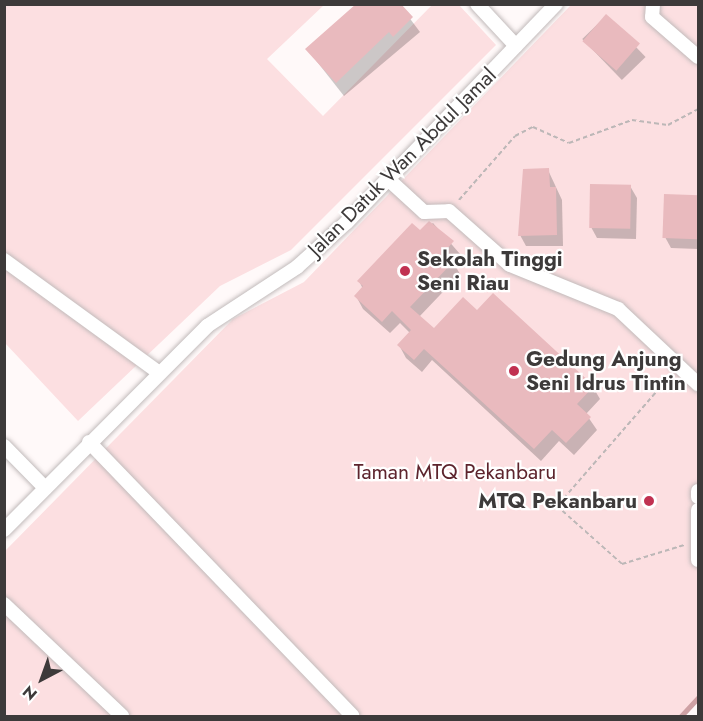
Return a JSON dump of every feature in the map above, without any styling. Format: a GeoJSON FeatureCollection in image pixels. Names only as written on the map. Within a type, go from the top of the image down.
{"type":"FeatureCollection","features":[{"type":"Feature","properties":{"kind":"street"},"geometry":{"type":"LineString","coordinates":[[477,4],[516,46]]}},
{"type":"Feature","properties":{"kind":"street","name":"Jalan Datuk Wan Abdul Jamal"},"geometry":{"type":"LineString","coordinates":[[4,530],[158,372],[227,309],[312,254],[556,4]]}},
{"type":"Feature","properties":{"kind":"street"},"geometry":{"type":"LineString","coordinates":[[653,4],[652,17],[699,57]]}},
{"type":"Feature","properties":{"kind":"street"},"geometry":{"type":"LineString","coordinates":[[387,179],[424,212],[449,211],[510,265],[618,309],[699,384]]}},
{"type":"Feature","properties":{"kind":"street"},"geometry":{"type":"LineString","coordinates":[[4,260],[158,372]]}},
{"type":"Feature","properties":{"kind":"street"},"geometry":{"type":"LineString","coordinates":[[89,442],[353,717]]}},
{"type":"Feature","properties":{"kind":"street"},"geometry":{"type":"LineString","coordinates":[[4,446],[45,488]]}},
{"type":"Feature","properties":{"kind":"street"},"geometry":{"type":"LineString","coordinates":[[699,491],[699,497]]}},
{"type":"Feature","properties":{"kind":"street"},"geometry":{"type":"LineString","coordinates":[[699,510],[697,541],[699,560]]}},
{"type":"Feature","properties":{"kind":"street"},"geometry":{"type":"LineString","coordinates":[[4,604],[122,717]]}},
{"type":"Feature","properties":{"kind":"path"},"geometry":{"type":"LineString","coordinates":[[449,211],[515,136],[533,127],[569,142],[632,120],[668,125],[699,109]]}},
{"type":"Feature","properties":{"kind":"path"},"geometry":{"type":"LineString","coordinates":[[678,366],[557,506],[622,564],[697,541]]}},
{"type":"Feature","properties":{"kind":"green space"},"geometry":{"type":"Polygon","coordinates":[[[5,5],[324,5],[267,59],[323,116],[432,5],[459,5],[496,45],[291,250],[220,286],[78,421],[5,343],[5,5]]]}},
{"type":"Feature","properties":{"kind":"green space","name":"Taman MTQ Pekanbaru"},"geometry":{"type":"Polygon","coordinates":[[[571,5],[698,5],[698,698],[681,716],[5,716],[5,551],[233,319],[304,282],[571,5]]]}},
{"type":"Feature","properties":{"kind":"building"},"geometry":{"type":"Polygon","coordinates":[[[356,4],[401,4],[413,17],[393,37],[389,32],[336,83],[305,49],[356,4]]]}},
{"type":"Feature","properties":{"kind":"building"},"geometry":{"type":"Polygon","coordinates":[[[606,14],[640,44],[616,71],[582,41],[606,14]]]}},
{"type":"Feature","properties":{"kind":"building"},"geometry":{"type":"Polygon","coordinates":[[[549,168],[550,187],[556,187],[557,235],[518,236],[523,169],[549,168]]]}},
{"type":"Feature","properties":{"kind":"building"},"geometry":{"type":"Polygon","coordinates":[[[590,184],[631,185],[630,229],[589,228],[590,184]]]}},
{"type":"Feature","properties":{"kind":"building"},"geometry":{"type":"Polygon","coordinates":[[[664,194],[698,195],[697,239],[662,238],[664,194]]]}},
{"type":"Feature","properties":{"kind":"building","name":"Gedung Anjung Seni Idrus Tintin"},"geometry":{"type":"Polygon","coordinates":[[[429,221],[454,241],[444,252],[454,261],[410,307],[434,328],[463,297],[477,310],[493,293],[594,386],[577,404],[591,417],[566,443],[552,430],[534,449],[424,349],[414,360],[397,345],[411,330],[392,311],[382,322],[354,296],[363,286],[357,281],[412,223],[420,230],[429,221]]]}},
{"type":"Feature","properties":{"kind":"waterway"},"geometry":{"type":"LineString","coordinates":[[681,716],[698,698]]}},
{"type":"Feature","properties":{"kind":"place","name":"Sekolah Tinggi Seni Riau"},"geometry":{"type":"Point","coordinates":[405,271]}},
{"type":"Feature","properties":{"kind":"place","name":"Gedung Anjung Seni Idrus Tintin"},"geometry":{"type":"Point","coordinates":[514,371]}},
{"type":"Feature","properties":{"kind":"place","name":"MTQ Pekanbaru"},"geometry":{"type":"Point","coordinates":[649,501]}}]}
